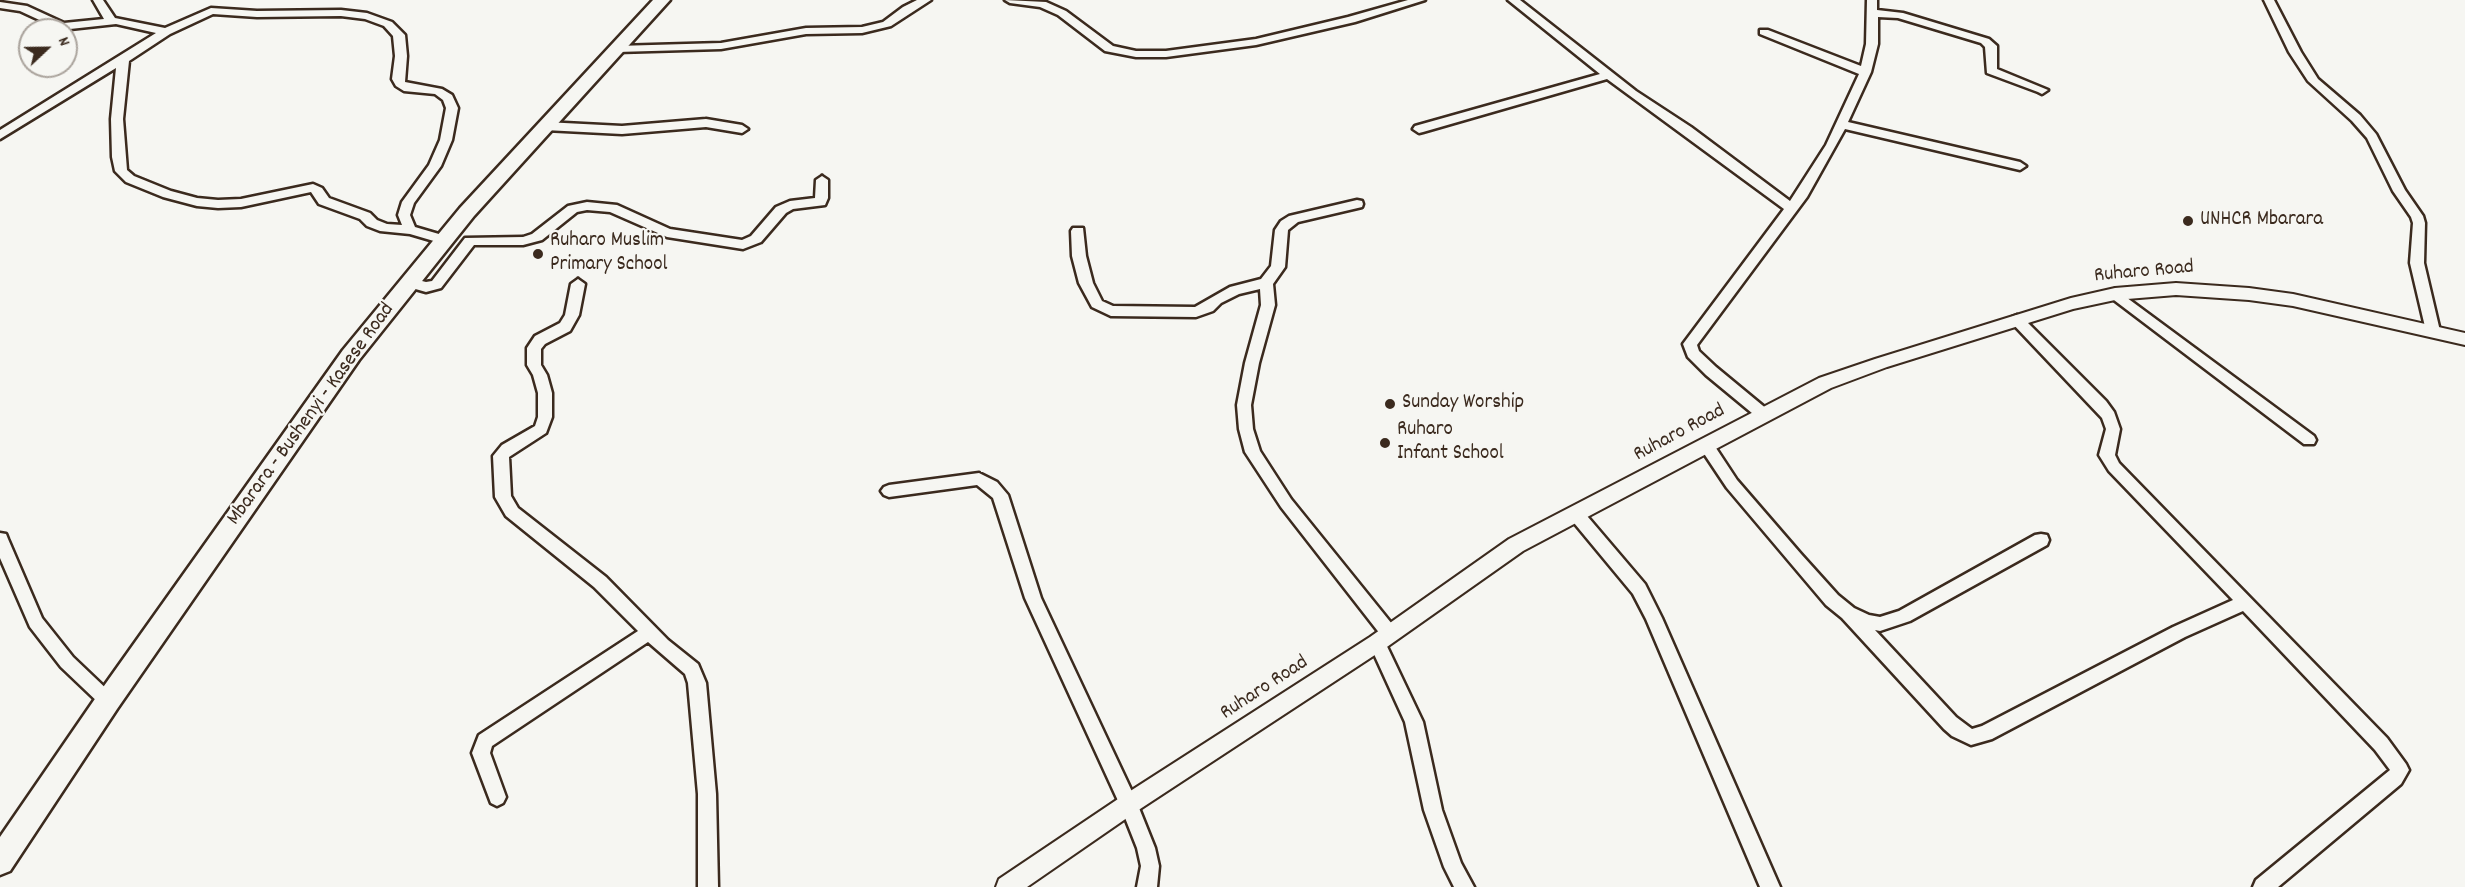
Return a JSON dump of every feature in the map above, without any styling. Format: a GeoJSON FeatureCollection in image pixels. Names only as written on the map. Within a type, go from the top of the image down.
{"type":"FeatureCollection","features":[{"type":"Feature","properties":{"kind":"main road","name":"Mbarara - Bushenyi - Kasese Road"},"geometry":{"type":"LineString","coordinates":[[0,861],[108,701],[351,355],[444,240],[545,126],[662,0]]}},
{"type":"Feature","properties":{"kind":"street"},"geometry":{"type":"LineString","coordinates":[[99,0],[102,10],[111,21]]}},
{"type":"Feature","properties":{"kind":"street"},"geometry":{"type":"LineString","coordinates":[[617,49],[720,45],[806,31],[862,30],[887,24],[907,9],[926,0]]}},
{"type":"Feature","properties":{"kind":"street"},"geometry":{"type":"LineString","coordinates":[[1010,0],[1042,4],[1062,13],[1109,48],[1136,54],[1166,54],[1256,42],[1351,20],[1420,0]]}},
{"type":"Feature","properties":{"kind":"street"},"geometry":{"type":"LineString","coordinates":[[1513,0],[1609,75],[1791,208]]}},
{"type":"Feature","properties":{"kind":"street"},"geometry":{"type":"LineString","coordinates":[[2269,0],[2295,52],[2314,81],[2356,118],[2372,137],[2399,191],[2417,216],[2419,223],[2417,263],[2433,331]]}},
{"type":"Feature","properties":{"kind":"street"},"geometry":{"type":"LineString","coordinates":[[0,5],[23,8],[62,27],[111,21],[131,23],[166,32]]}},
{"type":"Feature","properties":{"kind":"street"},"geometry":{"type":"LineString","coordinates":[[1763,414],[1711,371],[1693,353],[1690,344],[1812,179],[1842,124],[1865,72],[1872,45],[1873,6],[1985,41],[1991,46],[1991,71],[2042,90]]}},
{"type":"Feature","properties":{"kind":"street"},"geometry":{"type":"LineString","coordinates":[[0,135],[95,74],[205,12],[219,10],[256,14],[341,13],[367,16],[395,28],[399,35],[401,56],[398,79],[400,84],[404,87],[438,91],[448,98],[452,108],[446,140],[435,166],[408,202],[404,215],[410,230]]}},
{"type":"Feature","properties":{"kind":"street"},"geometry":{"type":"LineString","coordinates":[[1764,32],[1865,72]]}},
{"type":"Feature","properties":{"kind":"street"},"geometry":{"type":"LineString","coordinates":[[123,60],[117,119],[118,157],[121,171],[130,179],[167,194],[197,202],[218,204],[241,203],[313,188],[318,191],[324,201],[365,216],[372,223],[385,228],[410,230],[444,240]]}},
{"type":"Feature","properties":{"kind":"street"},"geometry":{"type":"LineString","coordinates":[[1419,129],[1609,75]]}},
{"type":"Feature","properties":{"kind":"street"},"geometry":{"type":"LineString","coordinates":[[545,126],[622,130],[706,123],[742,129]]}},
{"type":"Feature","properties":{"kind":"street"},"geometry":{"type":"LineString","coordinates":[[1842,124],[2020,166]]}},
{"type":"Feature","properties":{"kind":"street"},"geometry":{"type":"LineString","coordinates":[[410,283],[426,287],[436,285],[470,241],[493,243],[523,241],[537,237],[573,209],[587,206],[612,208],[667,233],[743,245],[756,239],[781,210],[790,205],[820,202],[822,180]]}},
{"type":"Feature","properties":{"kind":"street"},"geometry":{"type":"LineString","coordinates":[[1078,231],[1079,256],[1086,283],[1097,304],[1112,311],[1196,312],[1208,308],[1216,300],[1235,290],[1266,283],[1278,267],[1282,230],[1286,224],[1294,219],[1357,204]]}},
{"type":"Feature","properties":{"kind":"street"},"geometry":{"type":"LineString","coordinates":[[1266,283],[1268,304],[1252,363],[1244,405],[1246,429],[1253,452],[1286,503],[1383,639],[1414,722],[1422,770],[1433,810],[1453,867],[1464,887]]}},
{"type":"Feature","properties":{"kind":"street"},"geometry":{"type":"LineString","coordinates":[[578,284],[572,315],[565,327],[540,340],[534,348],[534,365],[540,375],[545,393],[545,417],[541,429],[507,449],[501,456],[503,497],[512,512],[600,582],[649,633],[692,669],[697,683],[707,794],[708,887]]}},
{"type":"Feature","properties":{"kind":"street","name":"Ruharo Road"},"geometry":{"type":"LineString","coordinates":[[1007,887],[1129,804],[1383,639],[1516,545],[1825,383],[2017,320],[2115,294],[2176,289],[2249,294],[2293,300],[2465,339]]}},
{"type":"Feature","properties":{"kind":"street"},"geometry":{"type":"LineString","coordinates":[[2115,294],[2308,440]]}},
{"type":"Feature","properties":{"kind":"street"},"geometry":{"type":"LineString","coordinates":[[2017,320],[2101,405],[2109,416],[2114,429],[2106,450],[2108,459],[2381,744],[2400,770],[2395,778],[2263,887]]}},
{"type":"Feature","properties":{"kind":"street"},"geometry":{"type":"LineString","coordinates":[[1707,446],[1732,484],[1832,600],[1848,613],[1950,723],[1971,737],[1986,733],[2179,632],[2246,602]]}},
{"type":"Feature","properties":{"kind":"street"},"geometry":{"type":"LineString","coordinates":[[889,491],[979,479],[992,486],[1000,495],[1033,598],[1129,804],[1150,866],[1147,887]]}},
{"type":"Feature","properties":{"kind":"street"},"geometry":{"type":"LineString","coordinates":[[1576,514],[1639,589],[1654,618],[1770,887]]}},
{"type":"Feature","properties":{"kind":"street"},"geometry":{"type":"LineString","coordinates":[[0,539],[36,622],[67,662],[108,701]]}},
{"type":"Feature","properties":{"kind":"street"},"geometry":{"type":"LineString","coordinates":[[1848,613],[1867,622],[1880,624],[1904,616],[2041,540]]}},
{"type":"Feature","properties":{"kind":"street"},"geometry":{"type":"LineString","coordinates":[[497,797],[481,753],[485,741],[649,633]]}},
{"type":"Feature","properties":{"kind":"place","name":"UNHCR Mbarara"},"geometry":{"type":"Point","coordinates":[2188,221]}},
{"type":"Feature","properties":{"kind":"place","name":"Ruharo Muslim Primary School"},"geometry":{"type":"Point","coordinates":[538,254]}},
{"type":"Feature","properties":{"kind":"place","name":"Sunday Worship"},"geometry":{"type":"Point","coordinates":[1390,404]}},
{"type":"Feature","properties":{"kind":"place","name":"Ruharo Infant School"},"geometry":{"type":"Point","coordinates":[1385,443]}}]}
